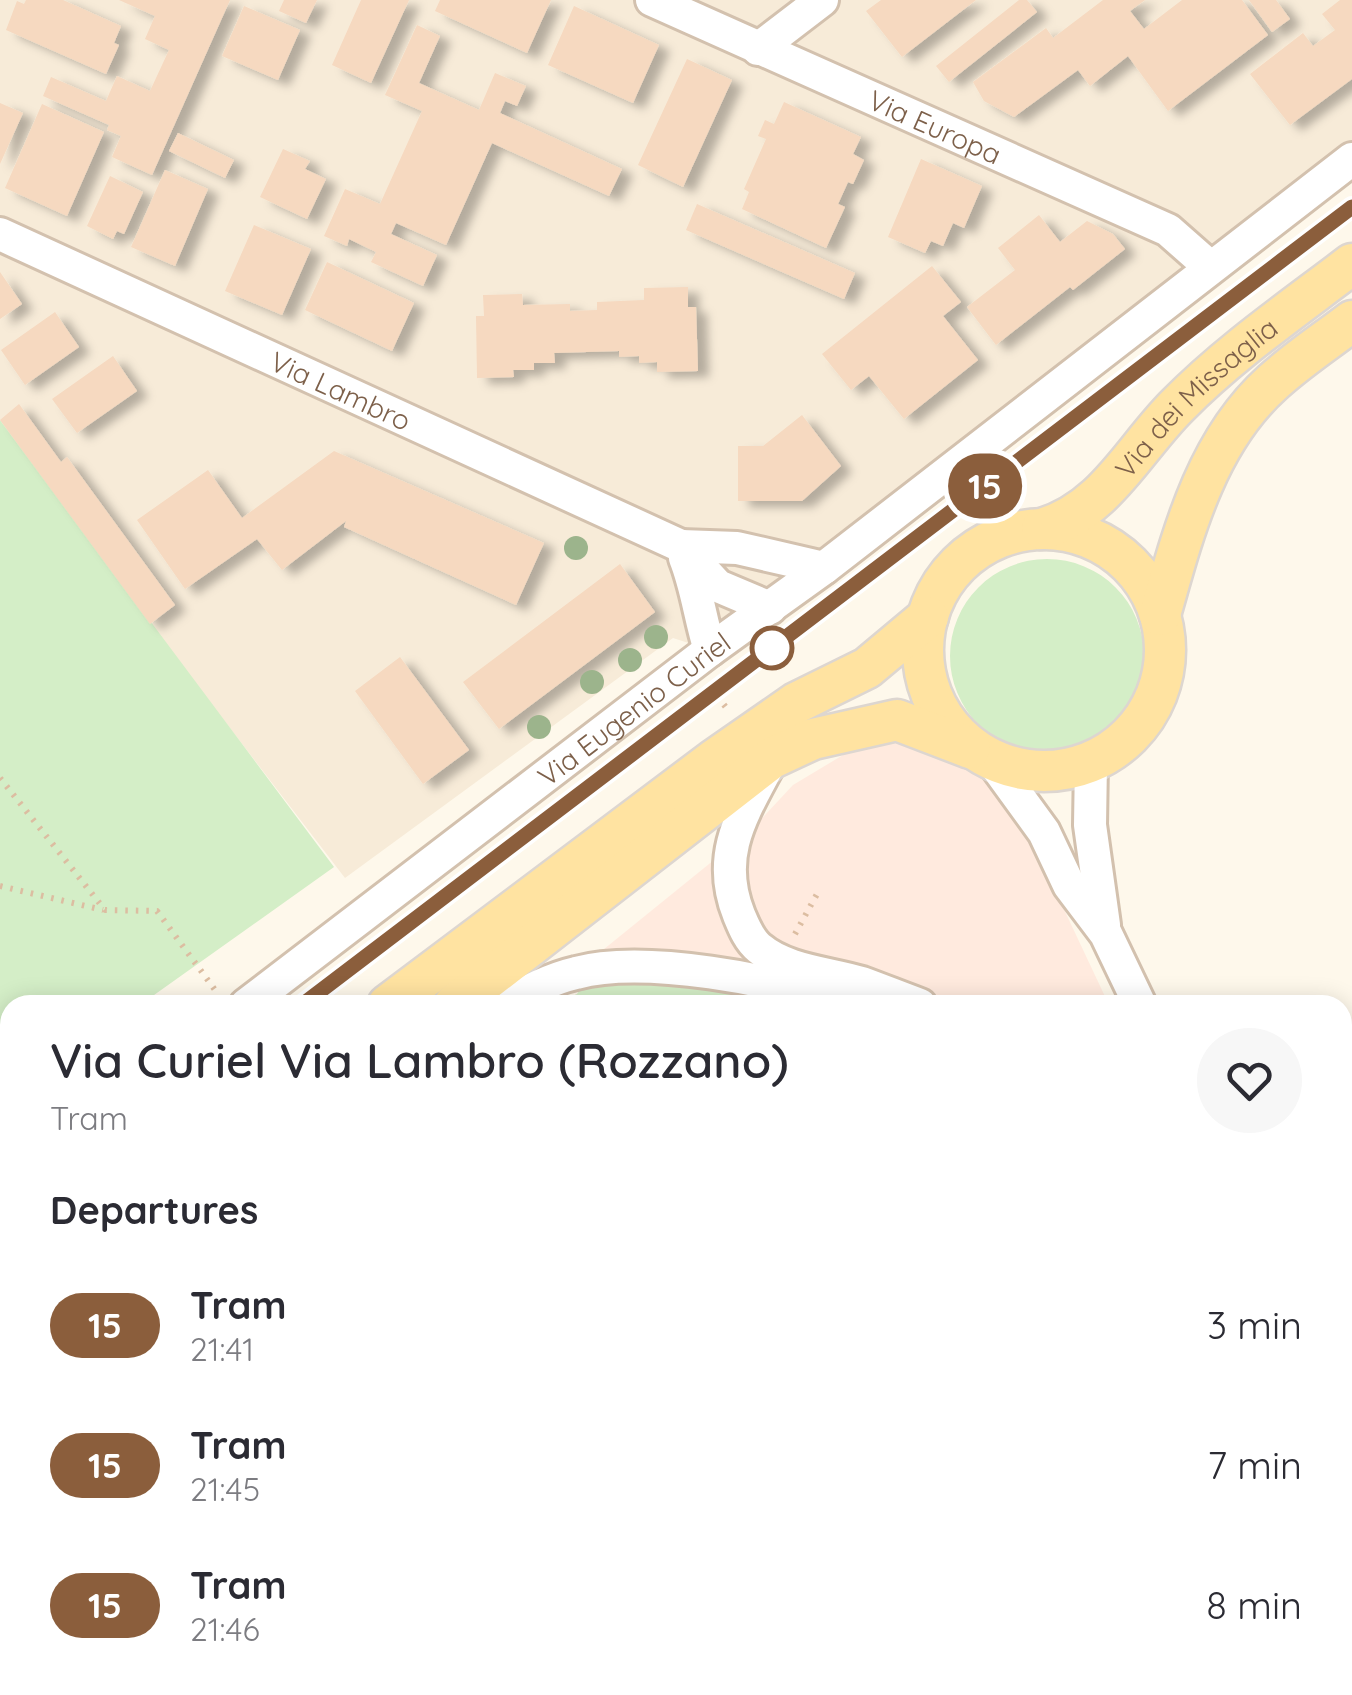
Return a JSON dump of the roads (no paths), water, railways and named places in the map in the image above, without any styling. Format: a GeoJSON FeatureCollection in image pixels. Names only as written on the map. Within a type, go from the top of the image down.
{"type":"FeatureCollection","features":[{"type":"Feature","properties":{"kind":"main road","name":"Via dei Missaglia"},"geometry":{"type":"LineString","coordinates":[[1042,529],[1079,534],[1119,555],[1140,577],[1160,615],[1165,662],[1152,705],[1125,741],[1091,762],[1065,770],[1035,771],[983,754],[946,720],[931,694],[923,650],[928,616],[945,579],[966,557],[1005,535],[1042,529],[1079,512],[1114,483],[1177,406],[1267,328],[1352,264]]}},
{"type":"Feature","properties":{"kind":"main road","name":"Via dei Missaglia"},"geometry":{"type":"LineString","coordinates":[[1160,615],[1188,515],[1234,426],[1271,384],[1352,321]]}},
{"type":"Feature","properties":{"kind":"main road"},"geometry":{"type":"LineString","coordinates":[[401,995],[714,760],[796,703],[868,668],[928,616]]}},
{"type":"Feature","properties":{"kind":"main road"},"geometry":{"type":"LineString","coordinates":[[467,995],[772,758],[812,739],[896,720],[983,754]]}},
{"type":"Feature","properties":{"kind":"street","name":"Via Europa"},"geometry":{"type":"LineString","coordinates":[[652,0],[1168,230],[1210,267]]}},
{"type":"Feature","properties":{"kind":"street"},"geometry":{"type":"LineString","coordinates":[[758,49],[822,0]]}},
{"type":"Feature","properties":{"kind":"street","name":"Via Eugenio Curiel"},"geometry":{"type":"LineString","coordinates":[[237,995],[824,568],[1352,159]]}},
{"type":"Feature","properties":{"kind":"street","name":"Via Lambro"},"geometry":{"type":"LineString","coordinates":[[0,234],[681,546]]}},
{"type":"Feature","properties":{"kind":"street"},"geometry":{"type":"LineString","coordinates":[[681,546],[737,548],[824,568]]}},
{"type":"Feature","properties":{"kind":"street"},"geometry":{"type":"LineString","coordinates":[[681,546],[718,586],[770,608]]}},
{"type":"Feature","properties":{"kind":"street"},"geometry":{"type":"LineString","coordinates":[[681,546],[695,584],[710,650]]}},
{"type":"Feature","properties":{"kind":"street"},"geometry":{"type":"LineString","coordinates":[[983,754],[1044,832],[1069,885],[1106,934],[1135,995]]}},
{"type":"Feature","properties":{"kind":"street"},"geometry":{"type":"LineString","coordinates":[[772,758],[742,816],[728,863],[732,898],[746,931],[758,948],[780,960],[893,995]]}},
{"type":"Feature","properties":{"kind":"street"},"geometry":{"type":"LineString","coordinates":[[1091,762],[1094,871],[1106,934]]}},
{"type":"Feature","properties":{"kind":"street"},"geometry":{"type":"LineString","coordinates":[[522,995],[578,972],[632,966],[728,976],[818,995]]}},
{"type":"Feature","properties":{"kind":"tram line"},"geometry":{"type":"LineString","coordinates":[[315,995],[1352,207]]}},
{"type":"Feature","properties":{"kind":"tram line","name":"15"},"geometry":{"type":"LineString","coordinates":[[315,995],[1352,207]]}}]}
